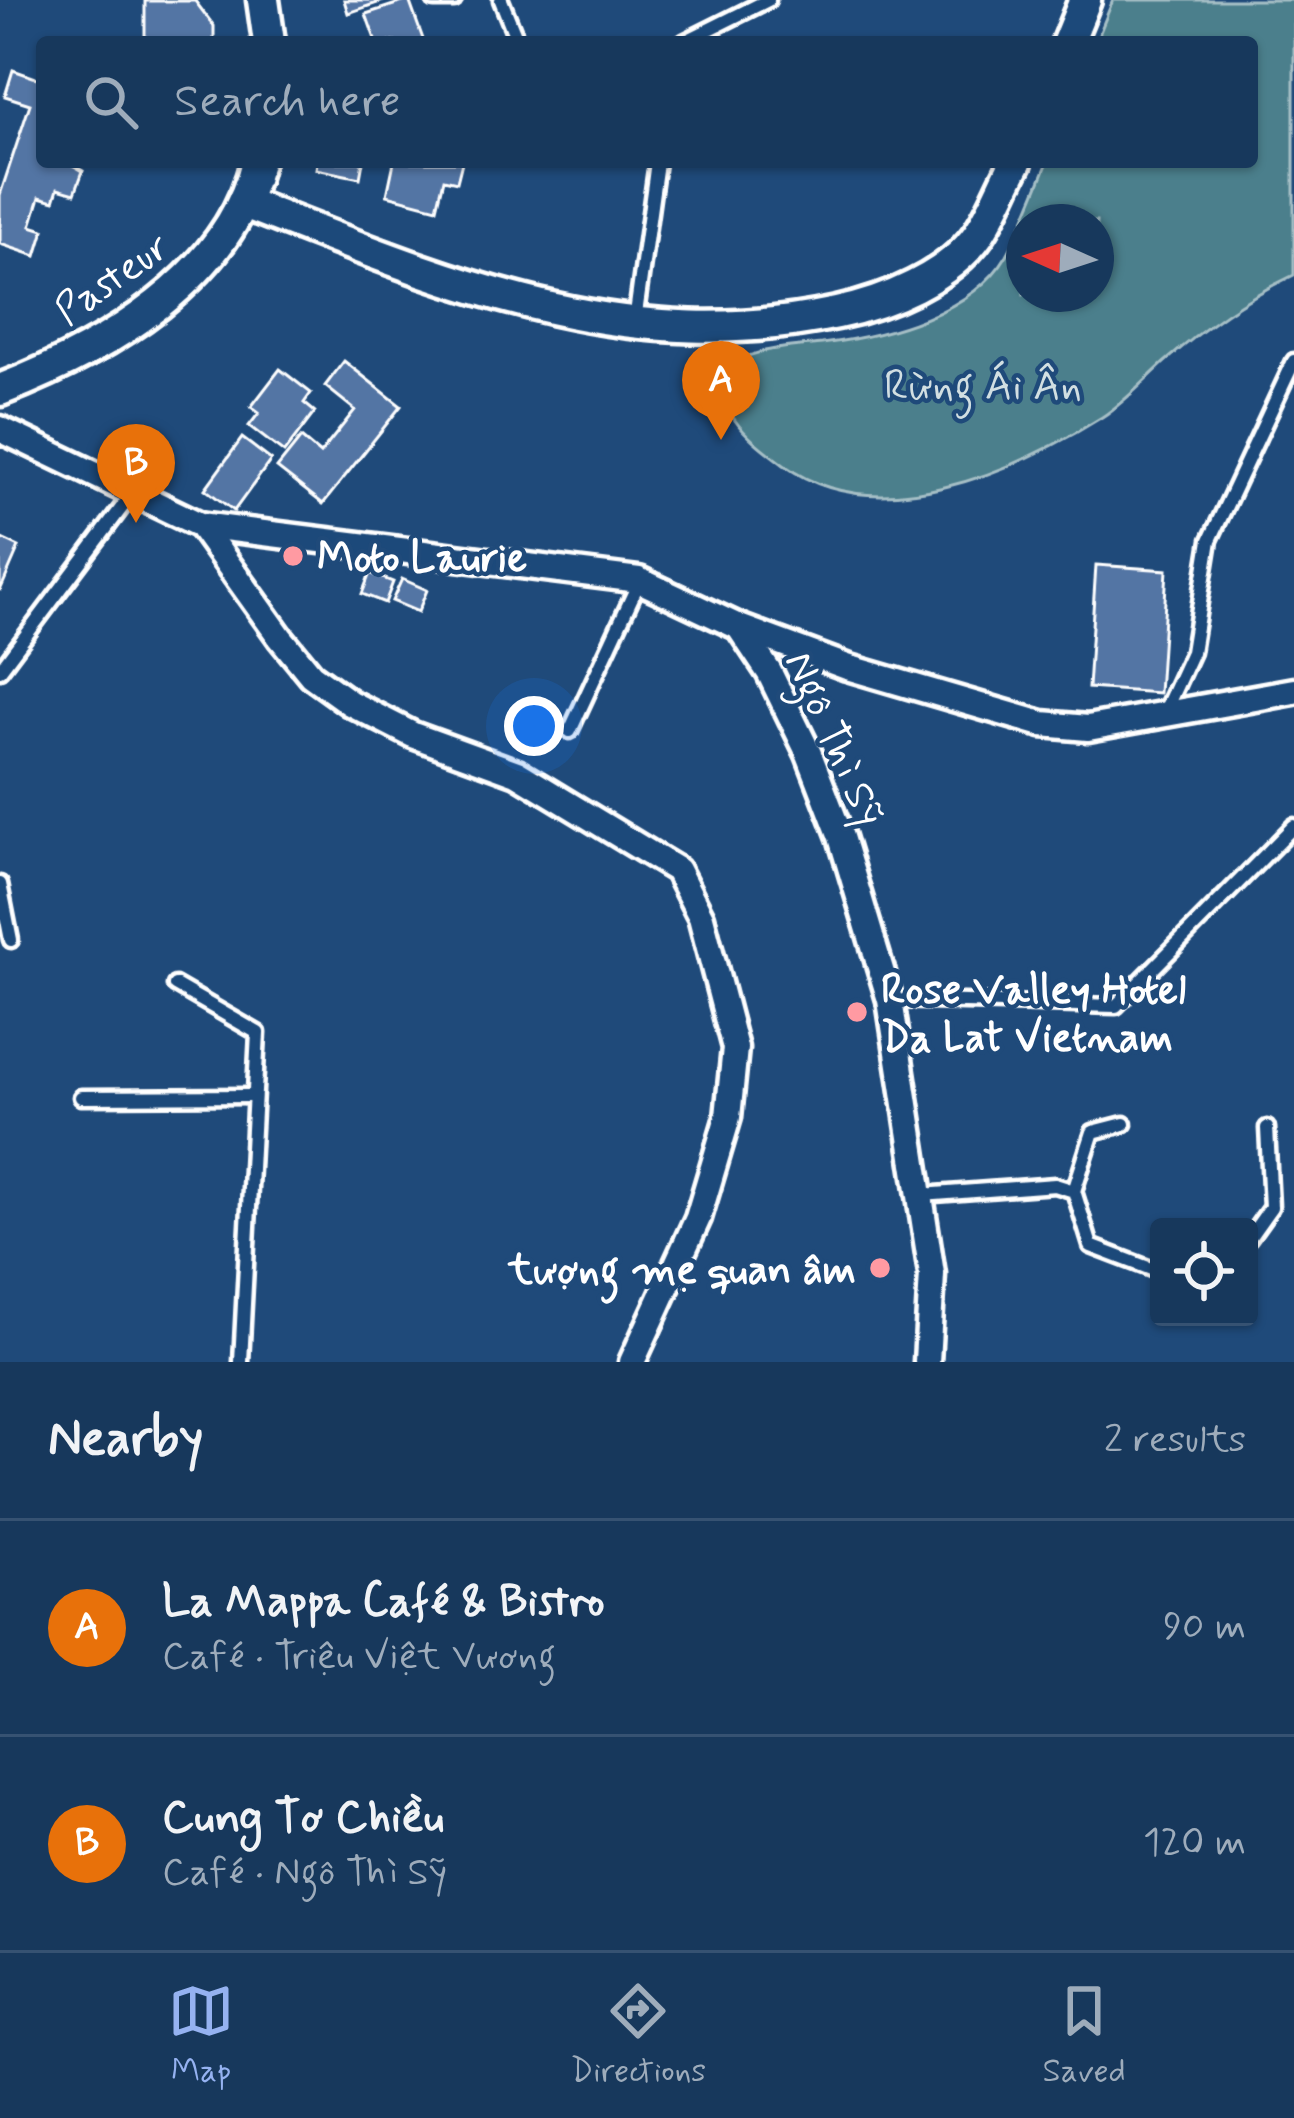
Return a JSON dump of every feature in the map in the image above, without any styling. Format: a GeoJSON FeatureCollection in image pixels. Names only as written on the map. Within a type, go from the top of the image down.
{"type":"FeatureCollection","features":[{"type":"Feature","properties":{"kind":"street"},"geometry":{"type":"LineString","coordinates":[[263,0],[268,36]]}},
{"type":"Feature","properties":{"kind":"street"},"geometry":{"type":"LineString","coordinates":[[1070,36],[1084,0]]}},
{"type":"Feature","properties":{"kind":"street","name":"Pasteur"},"geometry":{"type":"LineString","coordinates":[[0,390],[67,359],[143,315],[219,250],[247,204],[256,168]]}},
{"type":"Feature","properties":{"kind":"street"},"geometry":{"type":"LineString","coordinates":[[247,204],[545,308],[634,326],[700,330],[808,320],[872,306],[926,279],[976,238],[1013,168]]}},
{"type":"Feature","properties":{"kind":"street","name":"Ngô Thì Sỹ"},"geometry":{"type":"LineString","coordinates":[[0,429],[200,525],[639,580],[739,628],[770,672],[809,754],[842,837],[890,1000],[932,1274],[927,1362]]}},
{"type":"Feature","properties":{"kind":"street"},"geometry":{"type":"LineString","coordinates":[[200,525],[280,637],[324,684],[413,735],[517,773],[677,870],[701,917],[735,1048],[728,1117],[698,1218],[632,1362]]}},
{"type":"Feature","properties":{"kind":"street"},"geometry":{"type":"LineString","coordinates":[[739,628],[868,674],[1042,724],[1088,728],[1294,691]]}},
{"type":"Feature","properties":{"kind":"lane"},"geometry":{"type":"LineString","coordinates":[[434,0],[454,0]]}},
{"type":"Feature","properties":{"kind":"lane"},"geometry":{"type":"LineString","coordinates":[[501,0],[515,36]]}},
{"type":"Feature","properties":{"kind":"lane"},"geometry":{"type":"LineString","coordinates":[[696,36],[768,0]]}},
{"type":"Feature","properties":{"kind":"lane"},"geometry":{"type":"LineString","coordinates":[[634,326],[657,168]]}},
{"type":"Feature","properties":{"kind":"lane"},"geometry":{"type":"LineString","coordinates":[[1164,714],[1192,652],[1210,540],[1294,361]]}},
{"type":"Feature","properties":{"kind":"lane"},"geometry":{"type":"LineString","coordinates":[[0,670],[132,494]]}},
{"type":"Feature","properties":{"kind":"lane"},"geometry":{"type":"LineString","coordinates":[[570,731],[639,580]]}},
{"type":"Feature","properties":{"kind":"lane"},"geometry":{"type":"LineString","coordinates":[[890,1000],[1116,1006],[1294,826]]}},
{"type":"Feature","properties":{"kind":"lane"},"geometry":{"type":"LineString","coordinates":[[0,884],[11,940]]}},
{"type":"Feature","properties":{"kind":"lane"},"geometry":{"type":"LineString","coordinates":[[175,985],[258,1033],[242,1362]]}},
{"type":"Feature","properties":{"kind":"lane"},"geometry":{"type":"LineString","coordinates":[[81,1097],[254,1096]]}},
{"type":"Feature","properties":{"kind":"lane"},"geometry":{"type":"LineString","coordinates":[[1124,1124],[1093,1132],[1073,1191],[1090,1246],[1150,1269]]}},
{"type":"Feature","properties":{"kind":"lane"},"geometry":{"type":"LineString","coordinates":[[1258,1225],[1271,1207],[1267,1128]]}},
{"type":"Feature","properties":{"kind":"lane"},"geometry":{"type":"LineString","coordinates":[[922,1196],[1055,1185],[1073,1191]]}},
{"type":"Feature","properties":{"kind":"green space","name":"Rừng Ái Ân"},"geometry":{"type":"Polygon","coordinates":[[[1113,0],[1294,0],[1294,275],[1211,325],[1119,405],[1067,437],[988,474],[903,494],[861,494],[821,485],[784,465],[739,426],[725,403],[718,373],[742,358],[899,328],[950,307],[992,275],[1006,256],[1006,312],[1114,312],[1114,204],[1031,204],[1046,168],[1258,168],[1258,36],[1098,36],[1113,0]]]}},
{"type":"Feature","properties":{"kind":"building"},"geometry":{"type":"Polygon","coordinates":[[[344,0],[386,0],[348,13],[344,0]]]}},
{"type":"Feature","properties":{"kind":"building"},"geometry":{"type":"Polygon","coordinates":[[[409,0],[422,36],[374,36],[366,14],[409,0]]]}},
{"type":"Feature","properties":{"kind":"building"},"geometry":{"type":"Polygon","coordinates":[[[145,1],[195,1],[214,26],[214,36],[145,36],[145,1]]]}},
{"type":"Feature","properties":{"kind":"building"},"geometry":{"type":"Polygon","coordinates":[[[13,70],[36,78],[36,168],[83,171],[75,193],[58,188],[54,201],[40,197],[31,226],[44,230],[36,256],[0,244],[0,195],[30,104],[5,96],[13,70]]]}},
{"type":"Feature","properties":{"kind":"building"},"geometry":{"type":"Polygon","coordinates":[[[316,168],[362,168],[360,178],[316,168]]]}},
{"type":"Feature","properties":{"kind":"building"},"geometry":{"type":"Polygon","coordinates":[[[393,168],[460,168],[457,182],[444,179],[437,208],[387,195],[393,168]]]}},
{"type":"Feature","properties":{"kind":"building"},"geometry":{"type":"Polygon","coordinates":[[[344,361],[401,406],[323,504],[277,468],[301,438],[320,454],[355,410],[325,386],[344,361]]]}},
{"type":"Feature","properties":{"kind":"building"},"geometry":{"type":"Polygon","coordinates":[[[280,369],[311,393],[304,403],[315,412],[284,453],[249,426],[259,413],[251,407],[280,369]]]}},
{"type":"Feature","properties":{"kind":"building"},"geometry":{"type":"Polygon","coordinates":[[[242,438],[271,460],[234,511],[205,489],[242,438]]]}},
{"type":"Feature","properties":{"kind":"building"},"geometry":{"type":"Polygon","coordinates":[[[0,538],[19,547],[0,591],[0,538]]]}},
{"type":"Feature","properties":{"kind":"building"},"geometry":{"type":"Polygon","coordinates":[[[1096,565],[1167,570],[1159,693],[1088,688],[1096,565]]]}},
{"type":"Feature","properties":{"kind":"building"},"geometry":{"type":"Polygon","coordinates":[[[370,573],[393,582],[385,603],[362,594],[370,573]]]}},
{"type":"Feature","properties":{"kind":"building"},"geometry":{"type":"Polygon","coordinates":[[[402,579],[427,590],[418,612],[392,601],[402,579]]]}},
{"type":"Feature","properties":{"kind":"place","name":"La Mappa Café & Bistro"},"geometry":{"type":"Point","coordinates":[721,440]}},
{"type":"Feature","properties":{"kind":"place","name":"Cung Tơ Chiều"},"geometry":{"type":"Point","coordinates":[136,523]}},
{"type":"Feature","properties":{"kind":"place","name":"Moto Laurie"},"geometry":{"type":"Point","coordinates":[293,556]}},
{"type":"Feature","properties":{"kind":"place","name":"Rose Valley Hotel Da Lat Vietnam"},"geometry":{"type":"Point","coordinates":[857,1012]}},
{"type":"Feature","properties":{"kind":"place","name":"tượng mẹ quan âm"},"geometry":{"type":"Point","coordinates":[880,1268]}}]}
